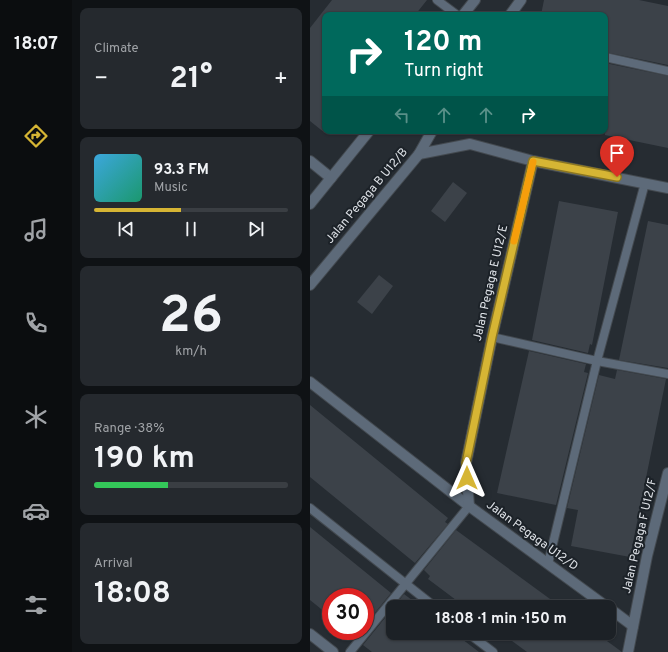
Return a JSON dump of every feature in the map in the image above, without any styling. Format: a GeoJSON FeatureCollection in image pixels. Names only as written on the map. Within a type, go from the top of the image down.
{"type":"FeatureCollection","features":[{"type":"Feature","properties":{"kind":"street"},"geometry":{"type":"LineString","coordinates":[[465,12],[475,0]]}},
{"type":"Feature","properties":{"kind":"street"},"geometry":{"type":"LineString","coordinates":[[512,12],[521,0]]}},
{"type":"Feature","properties":{"kind":"street"},"geometry":{"type":"LineString","coordinates":[[310,204],[367,134]]}},
{"type":"Feature","properties":{"kind":"street"},"geometry":{"type":"LineString","coordinates":[[419,154],[430,134]]}},
{"type":"Feature","properties":{"kind":"street","name":"Jalan Pegaga B U12/B"},"geometry":{"type":"LineString","coordinates":[[310,285],[419,154],[470,144],[533,161],[668,188]]}},
{"type":"Feature","properties":{"kind":"street"},"geometry":{"type":"LineString","coordinates":[[310,161],[331,178]]}},
{"type":"Feature","properties":{"kind":"street","name":"Jalan Pegaga E U12/E"},"geometry":{"type":"LineString","coordinates":[[469,506],[466,463],[492,337],[533,161]]}},
{"type":"Feature","properties":{"kind":"street","name":"Jalan Pegaga U12/D"},"geometry":{"type":"LineString","coordinates":[[310,382],[469,506],[597,600]]}},
{"type":"Feature","properties":{"kind":"street","name":"Jalan Pegaga F U12/F"},"geometry":{"type":"LineString","coordinates":[[628,652],[647,556],[668,473]]}},
{"type":"Feature","properties":{"kind":"street","name":"Jalan Pegaga U12/D"},"geometry":{"type":"LineString","coordinates":[[616,614],[633,626]]}},
{"type":"Feature","properties":{"kind":"street"},"geometry":{"type":"LineString","coordinates":[[310,634],[333,652]]}},
{"type":"Feature","properties":{"kind":"lane"},"geometry":{"type":"LineString","coordinates":[[437,0],[453,12]]}},
{"type":"Feature","properties":{"kind":"lane"},"geometry":{"type":"LineString","coordinates":[[608,58],[668,71]]}},
{"type":"Feature","properties":{"kind":"lane"},"geometry":{"type":"LineString","coordinates":[[548,564],[597,361],[644,183]]}},
{"type":"Feature","properties":{"kind":"lane"},"geometry":{"type":"LineString","coordinates":[[492,337],[597,361],[668,374]]}},
{"type":"Feature","properties":{"kind":"lane"},"geometry":{"type":"LineString","coordinates":[[350,652],[469,506]]}},
{"type":"Feature","properties":{"kind":"lane"},"geometry":{"type":"LineString","coordinates":[[310,508],[426,600]]}},
{"type":"Feature","properties":{"kind":"lane"},"geometry":{"type":"LineString","coordinates":[[477,640],[493,652]]}},
{"type":"Feature","properties":{"kind":"building"},"geometry":{"type":"Polygon","coordinates":[[[332,0],[427,0],[417,12],[323,12],[332,0]]]}},
{"type":"Feature","properties":{"kind":"building"},"geometry":{"type":"Polygon","coordinates":[[[544,0],[639,0],[668,6],[668,65],[608,53],[608,12],[542,12],[544,0]]]}},
{"type":"Feature","properties":{"kind":"building"},"geometry":{"type":"Polygon","coordinates":[[[322,13],[322,131],[310,121],[310,28],[322,13]]]}},
{"type":"Feature","properties":{"kind":"building"},"geometry":{"type":"Polygon","coordinates":[[[608,64],[668,76],[668,148],[605,135],[608,134],[608,64]]]}},
{"type":"Feature","properties":{"kind":"building"},"geometry":{"type":"Polygon","coordinates":[[[453,182],[467,193],[445,222],[431,211],[453,182]]]}},
{"type":"Feature","properties":{"kind":"building"},"geometry":{"type":"Polygon","coordinates":[[[559,201],[618,212],[592,345],[590,344],[588,353],[532,340],[559,201]]]}},
{"type":"Feature","properties":{"kind":"building"},"geometry":{"type":"Polygon","coordinates":[[[648,221],[668,225],[668,368],[619,360],[648,221]]]}},
{"type":"Feature","properties":{"kind":"building"},"geometry":{"type":"Polygon","coordinates":[[[379,275],[393,286],[372,314],[357,302],[379,275]]]}},
{"type":"Feature","properties":{"kind":"building"},"geometry":{"type":"Polygon","coordinates":[[[529,351],[586,364],[584,372],[588,373],[556,505],[497,493],[529,351]]]}},
{"type":"Feature","properties":{"kind":"building"},"geometry":{"type":"Polygon","coordinates":[[[617,370],[666,379],[630,557],[571,546],[578,510],[567,508],[599,375],[615,379],[617,370]]]}},
{"type":"Feature","properties":{"kind":"building"},"geometry":{"type":"Polygon","coordinates":[[[310,405],[448,518],[445,522],[448,524],[415,563],[310,477],[310,405]]]}},
{"type":"Feature","properties":{"kind":"building"},"geometry":{"type":"Polygon","coordinates":[[[310,527],[391,593],[374,614],[374,588],[322,588],[322,610],[310,600],[310,527]]]}},
{"type":"Feature","properties":{"kind":"building"},"geometry":{"type":"Polygon","coordinates":[[[456,530],[551,600],[456,600],[428,579],[430,576],[424,570],[456,530]]]}},
{"type":"Feature","properties":{"kind":"building"},"geometry":{"type":"Polygon","coordinates":[[[404,594],[412,600],[399,600],[404,594]]]}},
{"type":"Feature","properties":{"kind":"building"},"geometry":{"type":"Polygon","coordinates":[[[386,617],[386,640],[463,640],[479,652],[372,652],[363,645],[367,640],[374,640],[374,631],[386,617]]]}},
{"type":"Feature","properties":{"kind":"building"},"geometry":{"type":"Polygon","coordinates":[[[511,640],[606,640],[622,652],[527,652],[511,640]]]}},
{"type":"Feature","properties":{"kind":"slow traffic"},"geometry":{"type":"LineString","coordinates":[[514,241],[533,162]]}},
{"type":"Feature","properties":{"kind":"route"},"geometry":{"type":"LineString","coordinates":[[467,478],[466,463],[492,337],[533,161],[617,177]]}}]}
